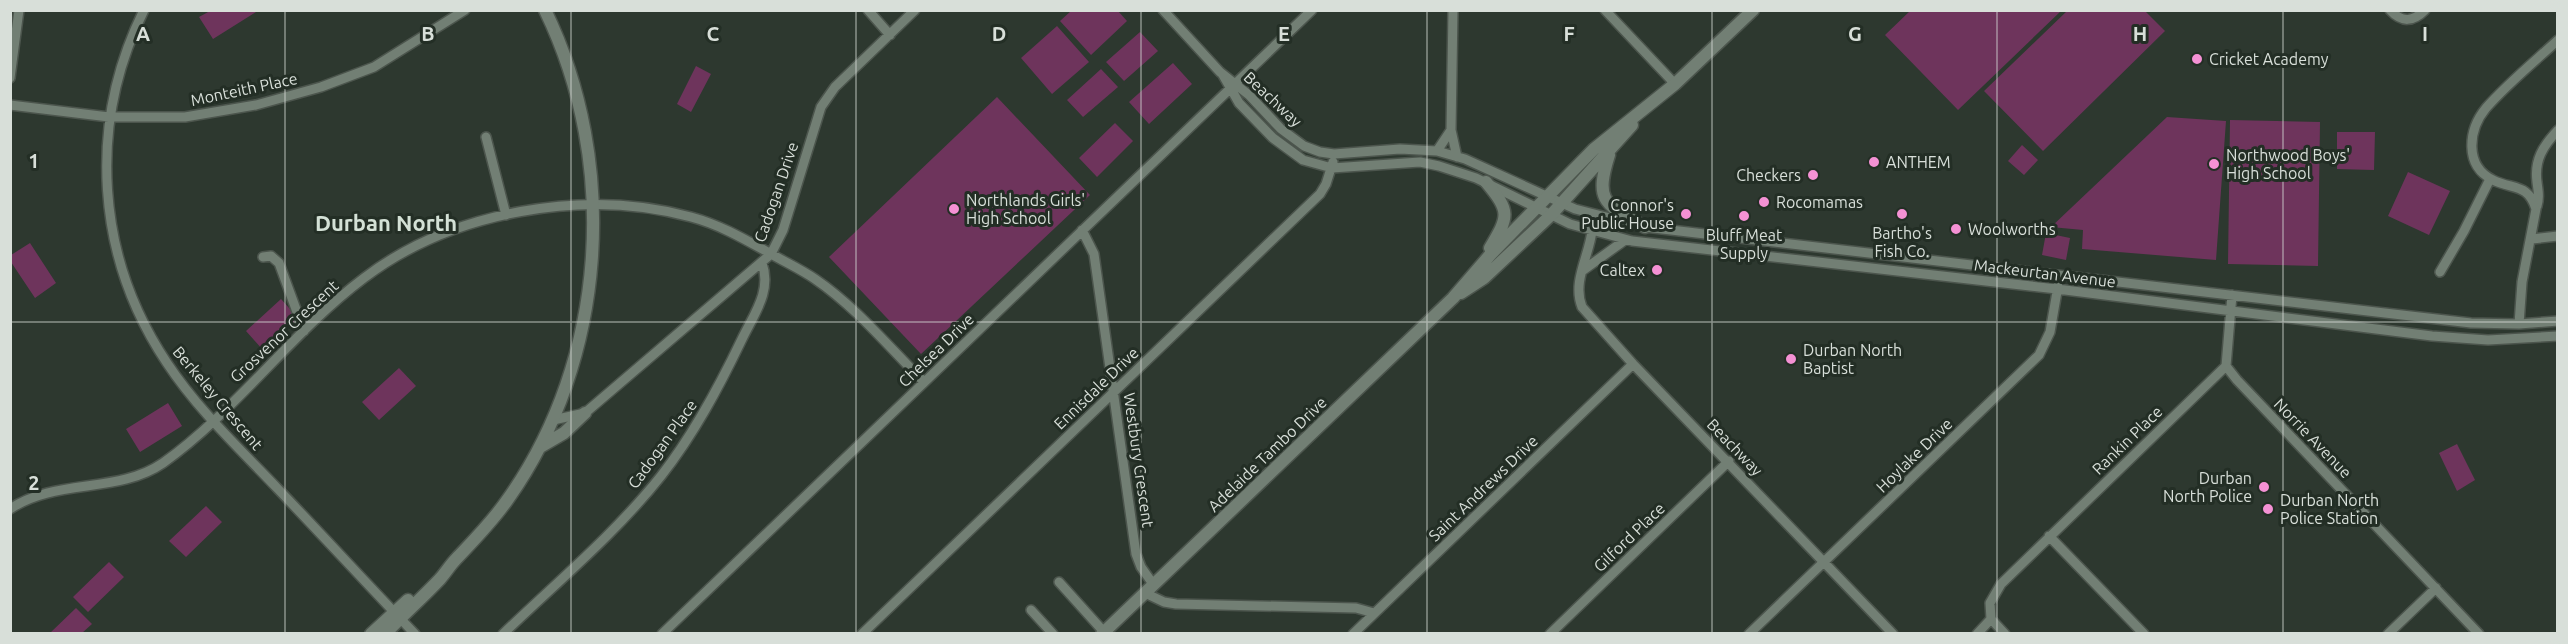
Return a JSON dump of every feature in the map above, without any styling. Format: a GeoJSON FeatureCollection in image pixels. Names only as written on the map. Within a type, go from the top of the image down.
{"type":"FeatureCollection","features":[{"type":"Feature","properties":{"kind":"street"},"geometry":{"type":"LineString","coordinates":[[10,78],[19,10]]}},
{"type":"Feature","properties":{"kind":"street","name":"Berkeley Crescent"},"geometry":{"type":"LineString","coordinates":[[144,10],[121,66],[109,117],[106,159],[109,207],[114,238],[137,310],[169,366],[213,420],[415,633]]}},
{"type":"Feature","properties":{"kind":"street","name":"Monteith Place"},"geometry":{"type":"LineString","coordinates":[[10,105],[109,117],[185,117],[256,105],[321,87],[374,67],[465,10]]}},
{"type":"Feature","properties":{"kind":"street"},"geometry":{"type":"LineString","coordinates":[[385,633],[398,615],[454,560],[507,500],[540,447],[553,420],[584,319],[592,261],[594,205],[586,132],[565,54],[545,10]]}},
{"type":"Feature","properties":{"kind":"street"},"geometry":{"type":"LineString","coordinates":[[868,10],[890,35]]}},
{"type":"Feature","properties":{"kind":"street","name":"Cadogan Drive"},"geometry":{"type":"LineString","coordinates":[[553,420],[585,413],[771,254],[783,230],[821,107],[835,87],[915,10]]}},
{"type":"Feature","properties":{"kind":"street","name":"Beachway"},"geometry":{"type":"LineString","coordinates":[[1162,10],[1234,87],[1294,139],[1320,152],[1334,154],[1401,149],[1437,151],[1457,157],[1546,196]]}},
{"type":"Feature","properties":{"kind":"street","name":"Chelsea Drive"},"geometry":{"type":"LineString","coordinates":[[662,633],[1312,10]]}},
{"type":"Feature","properties":{"kind":"street"},"geometry":{"type":"LineString","coordinates":[[1453,10],[1451,130],[1457,157]]}},
{"type":"Feature","properties":{"kind":"street"},"geometry":{"type":"LineString","coordinates":[[1605,10],[1675,84]]}},
{"type":"Feature","properties":{"kind":"street","name":"Adelaide Tambo Drive"},"geometry":{"type":"LineString","coordinates":[[1103,633],[1454,298],[1477,269],[1594,149],[1675,84],[1753,10]]}},
{"type":"Feature","properties":{"kind":"street"},"geometry":{"type":"LineString","coordinates":[[2390,10],[2407,21],[2425,10]]}},
{"type":"Feature","properties":{"kind":"street"},"geometry":{"type":"LineString","coordinates":[[2536,208],[2533,199],[2526,191],[2490,178],[2473,162],[2471,155],[2485,109],[2558,40]]}},
{"type":"Feature","properties":{"kind":"street","name":"Beachway"},"geometry":{"type":"LineString","coordinates":[[1234,87],[1239,104],[1287,151],[1303,160],[1332,168],[1420,162],[1462,171],[1536,207]]}},
{"type":"Feature","properties":{"kind":"street","name":"Adelaide Tambo Drive"},"geometry":{"type":"LineString","coordinates":[[1454,298],[1484,278],[1551,215],[1611,151],[1642,112]]}},
{"type":"Feature","properties":{"kind":"street"},"geometry":{"type":"LineString","coordinates":[[1437,151],[1451,130]]}},
{"type":"Feature","properties":{"kind":"street"},"geometry":{"type":"LineString","coordinates":[[2519,324],[2522,282],[2532,239],[2539,192],[2536,168],[2540,153],[2558,130]]}},
{"type":"Feature","properties":{"kind":"street"},"geometry":{"type":"LineString","coordinates":[[486,137],[506,215]]}},
{"type":"Feature","properties":{"kind":"street"},"geometry":{"type":"LineString","coordinates":[[1611,151],[1601,182],[1603,194],[1612,208],[1645,227]]}},
{"type":"Feature","properties":{"kind":"street","name":"Ennisdale Drive"},"geometry":{"type":"LineString","coordinates":[[862,633],[1320,194],[1332,168],[1334,154]]}},
{"type":"Feature","properties":{"kind":"street"},"geometry":{"type":"LineString","coordinates":[[2440,272],[2464,231],[2490,178]]}},
{"type":"Feature","properties":{"kind":"street"},"geometry":{"type":"LineString","coordinates":[[1477,269],[1506,221],[1501,203],[1486,182]]}},
{"type":"Feature","properties":{"kind":"street","name":"Mackeurtan Avenue"},"geometry":{"type":"LineString","coordinates":[[1546,196],[1606,219],[1645,227],[2471,323],[2519,324],[2558,321]]}},
{"type":"Feature","properties":{"kind":"street","name":"Grosvenor Crescent"},"geometry":{"type":"LineString","coordinates":[[10,509],[39,494],[142,474],[161,464],[213,420],[304,331],[375,269],[435,238],[531,209],[594,205],[665,211],[692,217],[723,228],[814,279],[829,290],[924,382]]}},
{"type":"Feature","properties":{"kind":"street","name":"Mackeurtan Avenue"},"geometry":{"type":"LineString","coordinates":[[1536,207],[1570,224],[1625,240],[1700,250],[2057,289],[2432,336],[2488,340],[2558,336]]}},
{"type":"Feature","properties":{"kind":"street","name":"Westbury Crescent"},"geometry":{"type":"LineString","coordinates":[[1083,230],[1094,254],[1136,554],[1149,588]]}},
{"type":"Feature","properties":{"kind":"street","name":"Beachway"},"geometry":{"type":"LineString","coordinates":[[1592,231],[1578,287],[1582,307],[1633,364],[1893,633]]}},
{"type":"Feature","properties":{"kind":"street"},"geometry":{"type":"LineString","coordinates":[[1700,250],[1703,234]]}},
{"type":"Feature","properties":{"kind":"street"},"geometry":{"type":"LineString","coordinates":[[2532,239],[2558,236]]}},
{"type":"Feature","properties":{"kind":"street"},"geometry":{"type":"LineString","coordinates":[[1582,271],[1625,240]]}},
{"type":"Feature","properties":{"kind":"street"},"geometry":{"type":"LineString","coordinates":[[263,257],[271,256],[279,263],[304,331]]}},
{"type":"Feature","properties":{"kind":"street","name":"Cadogan Place"},"geometry":{"type":"LineString","coordinates":[[502,633],[580,561],[662,475],[711,402],[751,320],[766,286],[762,263]]}},
{"type":"Feature","properties":{"kind":"street","name":"Hoylake Drive"},"geometry":{"type":"LineString","coordinates":[[1749,633],[2039,355],[2050,332],[2059,275]]}},
{"type":"Feature","properties":{"kind":"street"},"geometry":{"type":"LineString","coordinates":[[2226,366],[2232,294]]}},
{"type":"Feature","properties":{"kind":"street","name":"Saint Andrews Drive"},"geometry":{"type":"LineString","coordinates":[[1353,633],[1633,364]]}},
{"type":"Feature","properties":{"kind":"street","name":"Rankin Place"},"geometry":{"type":"LineString","coordinates":[[1991,619],[1990,603],[1994,593],[2049,536],[2226,366]]}},
{"type":"Feature","properties":{"kind":"street","name":"Norrie Avenue"},"geometry":{"type":"LineString","coordinates":[[2226,366],[2479,633]]}},
{"type":"Feature","properties":{"kind":"street"},"geometry":{"type":"LineString","coordinates":[[540,447],[564,433],[585,413]]}},
{"type":"Feature","properties":{"kind":"street","name":"Gilford Place"},"geometry":{"type":"LineString","coordinates":[[1550,633],[1729,461]]}},
{"type":"Feature","properties":{"kind":"street"},"geometry":{"type":"LineString","coordinates":[[2049,536],[2144,633]]}},
{"type":"Feature","properties":{"kind":"street"},"geometry":{"type":"LineString","coordinates":[[1059,582],[1103,633]]}},
{"type":"Feature","properties":{"kind":"street"},"geometry":{"type":"LineString","coordinates":[[1149,588],[1164,602],[1176,604],[1356,608],[1374,613]]}},
{"type":"Feature","properties":{"kind":"street"},"geometry":{"type":"LineString","coordinates":[[2388,633],[2436,588]]}},
{"type":"Feature","properties":{"kind":"street"},"geometry":{"type":"LineString","coordinates":[[1031,610],[1053,633]]}},
{"type":"Feature","properties":{"kind":"street"},"geometry":{"type":"LineString","coordinates":[[371,633],[398,615]]}},
{"type":"Feature","properties":{"kind":"street"},"geometry":{"type":"LineString","coordinates":[[1977,633],[1991,619],[2005,633]]}},
{"type":"Feature","properties":{"kind":"shaded area"},"geometry":{"type":"Polygon","coordinates":[[[1911,10],[2061,11],[1958,110],[1885,35],[1911,10]]]}},
{"type":"Feature","properties":{"kind":"shaded area"},"geometry":{"type":"Polygon","coordinates":[[[210,11],[255,11],[213,39],[199,17],[210,11]]]}},
{"type":"Feature","properties":{"kind":"shaded area"},"geometry":{"type":"Polygon","coordinates":[[[1071,11],[1118,11],[1127,21],[1091,55],[1060,21],[1071,11]]]}},
{"type":"Feature","properties":{"kind":"shaded area"},"geometry":{"type":"Polygon","coordinates":[[[2067,11],[2145,11],[2165,31],[2043,151],[1984,91],[2067,11]]]}},
{"type":"Feature","properties":{"kind":"shaded area"},"geometry":{"type":"Polygon","coordinates":[[[1057,26],[1089,62],[1052,94],[1021,58],[1057,26]]]}},
{"type":"Feature","properties":{"kind":"shaded area"},"geometry":{"type":"Polygon","coordinates":[[[1140,32],[1158,51],[1124,81],[1106,62],[1140,32]]]}},
{"type":"Feature","properties":{"kind":"shaded area"},"geometry":{"type":"Polygon","coordinates":[[[1173,63],[1192,84],[1149,124],[1129,102],[1173,63]]]}},
{"type":"Feature","properties":{"kind":"shaded area"},"geometry":{"type":"Polygon","coordinates":[[[696,66],[711,74],[691,112],[677,104],[696,66]]]}},
{"type":"Feature","properties":{"kind":"shaded area"},"geometry":{"type":"Polygon","coordinates":[[[1101,69],[1118,87],[1083,117],[1067,100],[1101,69]]]}},
{"type":"Feature","properties":{"kind":"shaded area"},"geometry":{"type":"Polygon","coordinates":[[[997,97],[1090,195],[921,354],[829,257],[997,97]]]}},
{"type":"Feature","properties":{"kind":"shaded area"},"geometry":{"type":"Polygon","coordinates":[[[2167,117],[2226,121],[2216,260],[2082,249],[2083,230],[2051,227],[2167,117]]]}},
{"type":"Feature","properties":{"kind":"shaded area"},"geometry":{"type":"Polygon","coordinates":[[[2230,120],[2320,122],[2318,266],[2228,264],[2230,120]]]}},
{"type":"Feature","properties":{"kind":"shaded area"},"geometry":{"type":"Polygon","coordinates":[[[1115,123],[1133,141],[1097,177],[1079,158],[1115,123]]]}},
{"type":"Feature","properties":{"kind":"shaded area"},"geometry":{"type":"Polygon","coordinates":[[[2337,132],[2375,132],[2374,170],[2337,169],[2337,132]]]}},
{"type":"Feature","properties":{"kind":"shaded area"},"geometry":{"type":"Polygon","coordinates":[[[2022,145],[2038,160],[2024,175],[2008,161],[2022,145]]]}},
{"type":"Feature","properties":{"kind":"shaded area"},"geometry":{"type":"Polygon","coordinates":[[[2408,172],[2450,191],[2429,235],[2388,216],[2408,172]]]}},
{"type":"Feature","properties":{"kind":"shaded area"},"geometry":{"type":"Polygon","coordinates":[[[2046,233],[2070,238],[2066,260],[2042,255],[2046,233]]]}},
{"type":"Feature","properties":{"kind":"shaded area"},"geometry":{"type":"Polygon","coordinates":[[[30,243],[56,283],[35,298],[11,262],[11,255],[30,243]]]}},
{"type":"Feature","properties":{"kind":"shaded area"},"geometry":{"type":"Polygon","coordinates":[[[281,299],[298,318],[263,350],[246,331],[281,299]]]}},
{"type":"Feature","properties":{"kind":"shaded area"},"geometry":{"type":"Polygon","coordinates":[[[399,368],[416,386],[379,420],[362,402],[399,368]]]}},
{"type":"Feature","properties":{"kind":"shaded area"},"geometry":{"type":"Polygon","coordinates":[[[168,403],[182,426],[140,452],[126,429],[168,403]]]}},
{"type":"Feature","properties":{"kind":"shaded area"},"geometry":{"type":"Polygon","coordinates":[[[2457,444],[2475,480],[2457,491],[2439,453],[2457,444]]]}},
{"type":"Feature","properties":{"kind":"shaded area"},"geometry":{"type":"Polygon","coordinates":[[[206,506],[222,522],[186,557],[169,541],[206,506]]]}},
{"type":"Feature","properties":{"kind":"shaded area"},"geometry":{"type":"Polygon","coordinates":[[[109,562],[124,577],[88,612],[73,597],[109,562]]]}},
{"type":"Feature","properties":{"kind":"shaded area"},"geometry":{"type":"Polygon","coordinates":[[[76,608],[92,624],[82,633],[50,633],[76,608]]]}},
{"type":"Feature","properties":{"kind":"place","name":"Cricket Academy"},"geometry":{"type":"Point","coordinates":[2197,59]}},
{"type":"Feature","properties":{"kind":"place","name":"ANTHEM"},"geometry":{"type":"Point","coordinates":[1874,162]}},
{"type":"Feature","properties":{"kind":"place","name":"Northwood Boys' High School"},"geometry":{"type":"Point","coordinates":[2214,164]}},
{"type":"Feature","properties":{"kind":"place","name":"Checkers"},"geometry":{"type":"Point","coordinates":[1813,175]}},
{"type":"Feature","properties":{"kind":"place","name":"Rocomamas"},"geometry":{"type":"Point","coordinates":[1764,202]}},
{"type":"Feature","properties":{"kind":"place","name":"Northlands Girls' High School"},"geometry":{"type":"Point","coordinates":[954,209]}},
{"type":"Feature","properties":{"kind":"place","name":"Connor's Public House"},"geometry":{"type":"Point","coordinates":[1686,214]}},
{"type":"Feature","properties":{"kind":"place","name":"Bartho's Fish Co."},"geometry":{"type":"Point","coordinates":[1902,214]}},
{"type":"Feature","properties":{"kind":"place","name":"Bluff Meat Supply"},"geometry":{"type":"Point","coordinates":[1744,216]}},
{"type":"Feature","properties":{"kind":"place","name":"Woolworths"},"geometry":{"type":"Point","coordinates":[1956,229]}},
{"type":"Feature","properties":{"kind":"place","name":"Caltex"},"geometry":{"type":"Point","coordinates":[1657,270]}},
{"type":"Feature","properties":{"kind":"place","name":"Durban North Baptist"},"geometry":{"type":"Point","coordinates":[1791,359]}},
{"type":"Feature","properties":{"kind":"place","name":"Durban North Police"},"geometry":{"type":"Point","coordinates":[2264,487]}},
{"type":"Feature","properties":{"kind":"place","name":"Durban North Police Station"},"geometry":{"type":"Point","coordinates":[2268,509]}},
{"type":"Feature","properties":{"kind":"district","name":"Durban North"},"geometry":{"type":"Point","coordinates":[386,223]}}]}
